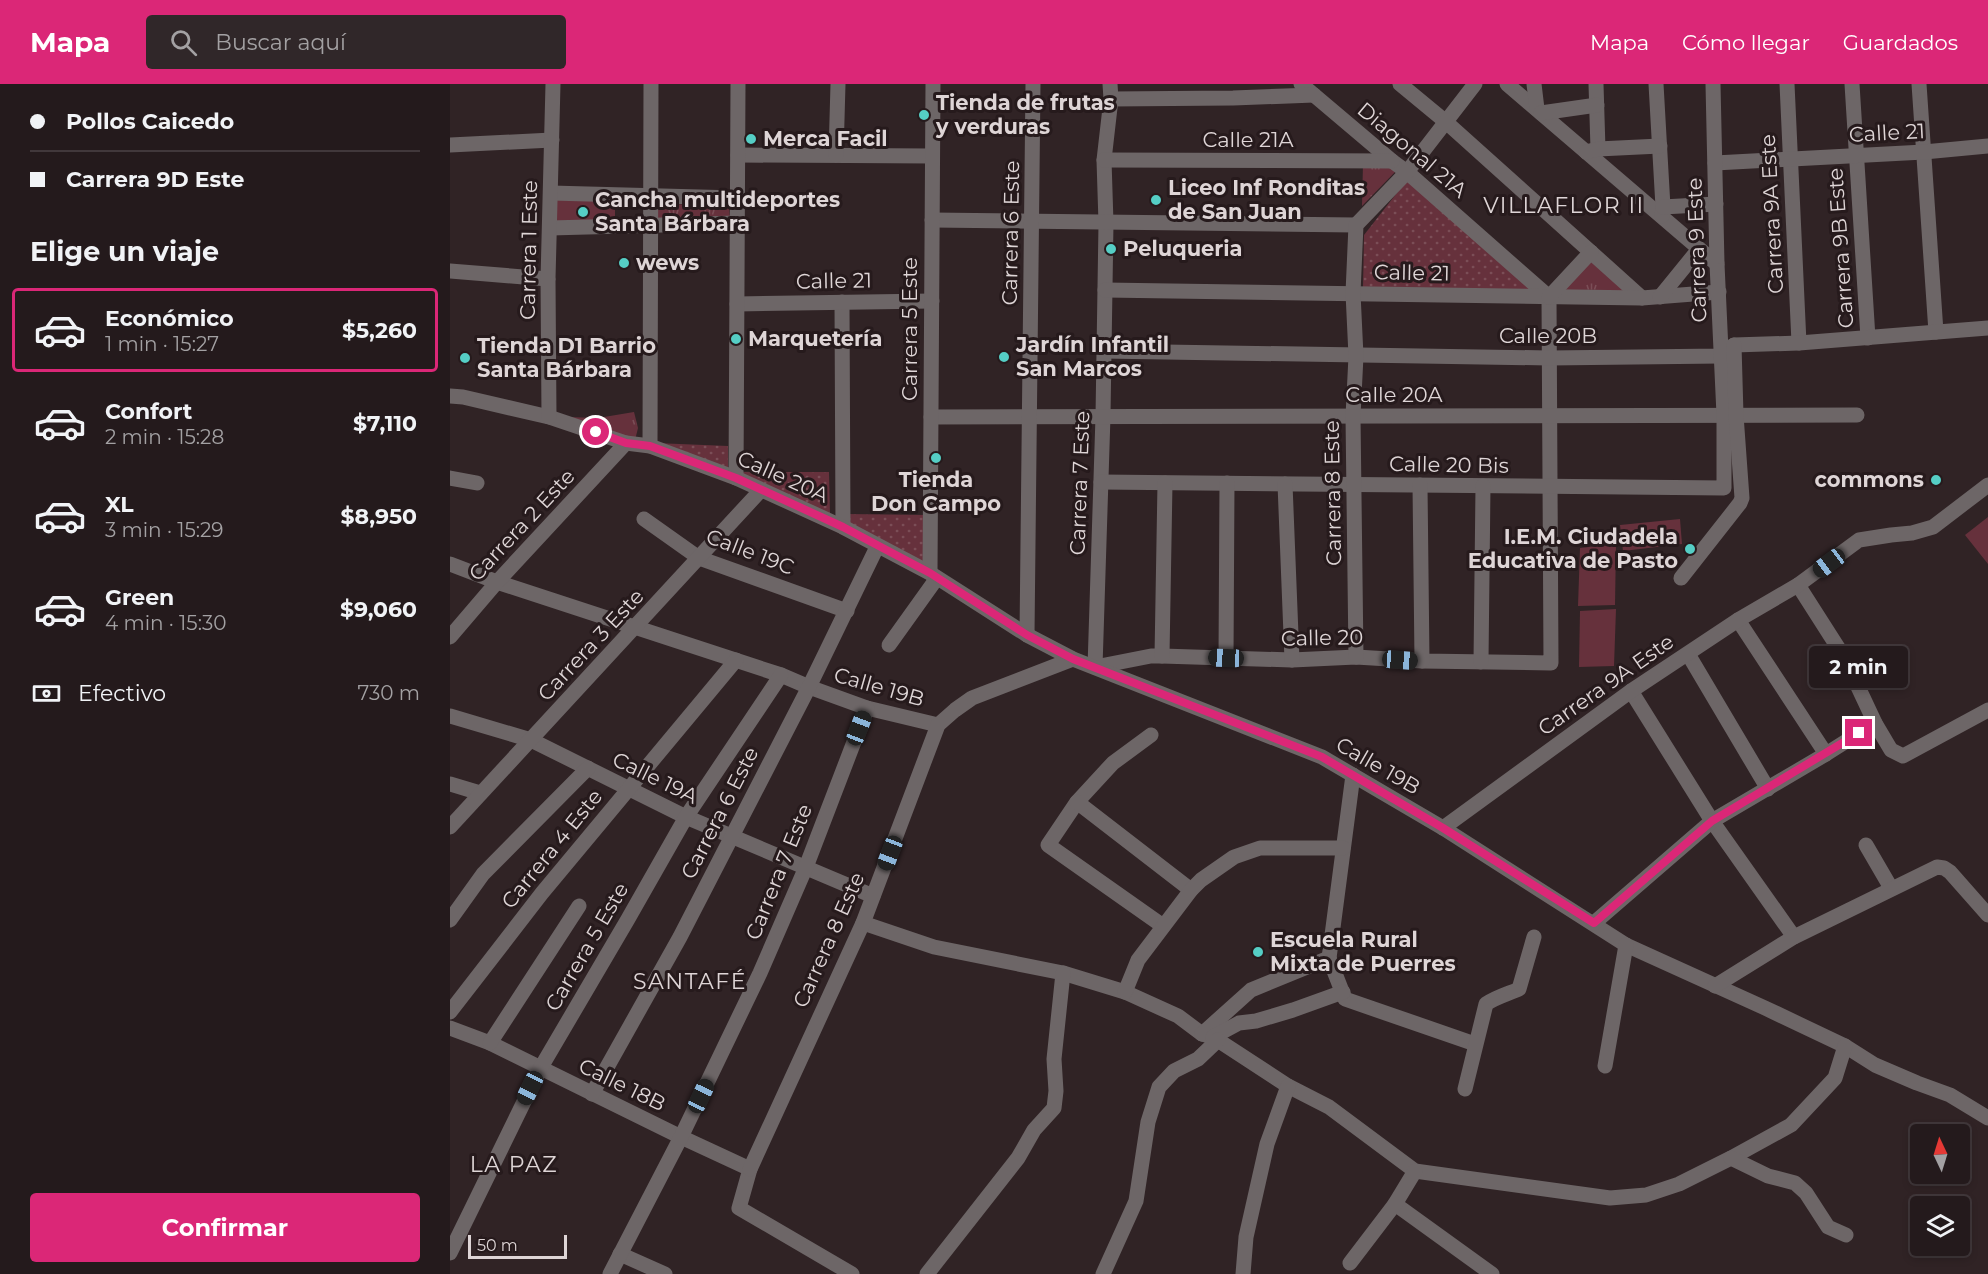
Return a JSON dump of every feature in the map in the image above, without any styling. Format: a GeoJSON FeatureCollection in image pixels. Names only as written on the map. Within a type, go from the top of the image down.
{"type":"FeatureCollection","features":[{"type":"Feature","properties":{"kind":"street","name":"Carrera 1 Este"},"geometry":{"type":"LineString","coordinates":[[549,417],[548,279],[553,84]]}},
{"type":"Feature","properties":{"kind":"street"},"geometry":{"type":"LineString","coordinates":[[650,446],[651,84]]}},
{"type":"Feature","properties":{"kind":"street"},"geometry":{"type":"LineString","coordinates":[[736,478],[738,84]]}},
{"type":"Feature","properties":{"kind":"street"},"geometry":{"type":"LineString","coordinates":[[836,155],[838,84]]}},
{"type":"Feature","properties":{"kind":"street","name":"Carrera 5 Este"},"geometry":{"type":"LineString","coordinates":[[933,84],[931,417],[934,576]]}},
{"type":"Feature","properties":{"kind":"street","name":"Carrera 6 Este"},"geometry":{"type":"LineString","coordinates":[[1027,635],[1034,84]]}},
{"type":"Feature","properties":{"kind":"street","name":"Diagonal 21A"},"geometry":{"type":"LineString","coordinates":[[1301,84],[1407,172],[1549,297]]}},
{"type":"Feature","properties":{"kind":"street"},"geometry":{"type":"LineString","coordinates":[[1400,84],[1446,122],[1642,298]]}},
{"type":"Feature","properties":{"kind":"street"},"geometry":{"type":"LineString","coordinates":[[932,220],[1106,224],[1356,225],[1407,172],[1475,84]]}},
{"type":"Feature","properties":{"kind":"street"},"geometry":{"type":"LineString","coordinates":[[1507,84],[1592,150],[1662,211],[1717,264]]}},
{"type":"Feature","properties":{"kind":"street"},"geometry":{"type":"LineString","coordinates":[[1534,84],[1539,111]]}},
{"type":"Feature","properties":{"kind":"street"},"geometry":{"type":"LineString","coordinates":[[1592,150],[1597,105],[1596,84]]}},
{"type":"Feature","properties":{"kind":"street"},"geometry":{"type":"LineString","coordinates":[[1656,84],[1662,211]]}},
{"type":"Feature","properties":{"kind":"street","name":"Carrera 9 Este"},"geometry":{"type":"LineString","coordinates":[[1713,84],[1721,356],[1730,415]]}},
{"type":"Feature","properties":{"kind":"street","name":"Carrera 9A Este"},"geometry":{"type":"LineString","coordinates":[[1787,84],[1799,343]]}},
{"type":"Feature","properties":{"kind":"street","name":"Carrera 9B Este"},"geometry":{"type":"LineString","coordinates":[[1852,84],[1868,338]]}},
{"type":"Feature","properties":{"kind":"street"},"geometry":{"type":"LineString","coordinates":[[1919,84],[1936,332]]}},
{"type":"Feature","properties":{"kind":"street"},"geometry":{"type":"LineString","coordinates":[[1110,92],[1288,90],[1314,95]]}},
{"type":"Feature","properties":{"kind":"street","name":"Carrera 7 Este"},"geometry":{"type":"LineString","coordinates":[[1095,667],[1103,416],[1106,224],[1104,160],[1110,92]]}},
{"type":"Feature","properties":{"kind":"street"},"geometry":{"type":"LineString","coordinates":[[1539,111],[1597,105]]}},
{"type":"Feature","properties":{"kind":"street"},"geometry":{"type":"LineString","coordinates":[[450,145],[552,140]]}},
{"type":"Feature","properties":{"kind":"street"},"geometry":{"type":"LineString","coordinates":[[1592,150],[1660,146]]}},
{"type":"Feature","properties":{"kind":"street","name":"Calle 21"},"geometry":{"type":"LineString","coordinates":[[1715,163],[1924,152],[1988,146]]}},
{"type":"Feature","properties":{"kind":"street"},"geometry":{"type":"LineString","coordinates":[[738,155],[932,156]]}},
{"type":"Feature","properties":{"kind":"street","name":"Calle 21A"},"geometry":{"type":"LineString","coordinates":[[1104,160],[1392,161]]}},
{"type":"Feature","properties":{"kind":"street"},"geometry":{"type":"LineString","coordinates":[[551,193],[737,198]]}},
{"type":"Feature","properties":{"kind":"street"},"geometry":{"type":"LineString","coordinates":[[1662,211],[1716,204]]}},
{"type":"Feature","properties":{"kind":"street"},"geometry":{"type":"LineString","coordinates":[[550,228],[737,223]]}},
{"type":"Feature","properties":{"kind":"street","name":"Carrera 8 Este"},"geometry":{"type":"LineString","coordinates":[[1356,225],[1353,293],[1356,356],[1353,416],[1356,657]]}},
{"type":"Feature","properties":{"kind":"street"},"geometry":{"type":"LineString","coordinates":[[1660,297],[1700,249]]}},
{"type":"Feature","properties":{"kind":"street"},"geometry":{"type":"LineString","coordinates":[[1550,486],[1549,297],[1591,252]]}},
{"type":"Feature","properties":{"kind":"street"},"geometry":{"type":"LineString","coordinates":[[450,271],[548,279]]}},
{"type":"Feature","properties":{"kind":"street","name":"Calle 21"},"geometry":{"type":"LineString","coordinates":[[1105,290],[1642,298],[1719,292]]}},
{"type":"Feature","properties":{"kind":"street","name":"Calle 21"},"geometry":{"type":"LineString","coordinates":[[737,304],[932,301]]}},
{"type":"Feature","properties":{"kind":"street"},"geometry":{"type":"LineString","coordinates":[[842,302],[843,527]]}},
{"type":"Feature","properties":{"kind":"street"},"geometry":{"type":"LineString","coordinates":[[1721,356],[1734,345],[1799,343],[1988,328]]}},
{"type":"Feature","properties":{"kind":"street"},"geometry":{"type":"LineString","coordinates":[[1681,578],[1742,498],[1730,415],[1734,345]]}},
{"type":"Feature","properties":{"kind":"street","name":"Calle 20B"},"geometry":{"type":"LineString","coordinates":[[1103,351],[1549,358],[1721,356]]}},
{"type":"Feature","properties":{"kind":"street","name":"Calle 20A"},"geometry":{"type":"LineString","coordinates":[[450,396],[549,417],[626,443],[650,446],[736,478],[843,527],[934,576],[1027,635],[1073,659]]}},
{"type":"Feature","properties":{"kind":"street","name":"Calle 20 Bis"},"geometry":{"type":"LineString","coordinates":[[1101,482],[1724,488],[1730,415]]}},
{"type":"Feature","properties":{"kind":"street","name":"Calle 20A"},"geometry":{"type":"LineString","coordinates":[[931,417],[1857,415]]}},
{"type":"Feature","properties":{"kind":"street","name":"Carrera 2 Este"},"geometry":{"type":"LineString","coordinates":[[450,637],[497,582],[626,443]]}},
{"type":"Feature","properties":{"kind":"street"},"geometry":{"type":"LineString","coordinates":[[450,478],[477,483]]}},
{"type":"Feature","properties":{"kind":"street"},"geometry":{"type":"LineString","coordinates":[[1162,656],[1165,483]]}},
{"type":"Feature","properties":{"kind":"street"},"geometry":{"type":"LineString","coordinates":[[1226,658],[1227,483]]}},
{"type":"Feature","properties":{"kind":"street"},"geometry":{"type":"LineString","coordinates":[[1285,484],[1292,660]]}},
{"type":"Feature","properties":{"kind":"street","name":"Carrera 9A Este"},"geometry":{"type":"LineString","coordinates":[[1443,828],[1631,691],[1738,620],[1798,585],[1859,540],[1912,533],[1933,527],[1988,484]]}},
{"type":"Feature","properties":{"kind":"street"},"geometry":{"type":"LineString","coordinates":[[1420,485],[1422,661]]}},
{"type":"Feature","properties":{"kind":"street"},"geometry":{"type":"LineString","coordinates":[[1481,662],[1483,486]]}},
{"type":"Feature","properties":{"kind":"street","name":"Calle 20"},"geometry":{"type":"LineString","coordinates":[[1095,667],[1150,656],[1292,660],[1356,657],[1422,661],[1551,663],[1550,486]]}},
{"type":"Feature","properties":{"kind":"street","name":"Carrera 3 Este"},"geometry":{"type":"LineString","coordinates":[[450,827],[761,490]]}},
{"type":"Feature","properties":{"kind":"street","name":"Calle 19C"},"geometry":{"type":"LineString","coordinates":[[644,519],[699,558],[847,611]]}},
{"type":"Feature","properties":{"kind":"street","name":"Carrera 6 Este"},"geometry":{"type":"LineString","coordinates":[[591,1094],[680,937],[809,687],[878,547]]}},
{"type":"Feature","properties":{"kind":"street","name":"Calle 19B"},"geometry":{"type":"LineString","coordinates":[[450,564],[497,582],[781,675],[867,708],[938,725],[972,698],[1073,659],[1322,757],[1443,828],[1626,945],[1845,1046],[1875,1065],[1950,1095],[1988,1118]]}},
{"type":"Feature","properties":{"kind":"street"},"geometry":{"type":"LineString","coordinates":[[889,645],[934,576]]}},
{"type":"Feature","properties":{"kind":"street"},"geometry":{"type":"LineString","coordinates":[[1798,585],[1844,657],[1875,723],[1892,750],[1903,756],[1988,710]]}},
{"type":"Feature","properties":{"kind":"street"},"geometry":{"type":"LineString","coordinates":[[1738,620],[1826,754]]}},
{"type":"Feature","properties":{"kind":"street"},"geometry":{"type":"LineString","coordinates":[[1688,654],[1768,789]]}},
{"type":"Feature","properties":{"kind":"street","name":"Carrera 4 Este"},"geometry":{"type":"LineString","coordinates":[[450,1012],[542,892],[736,660]]}},
{"type":"Feature","properties":{"kind":"street","name":"Carrera 5 Este"},"geometry":{"type":"LineString","coordinates":[[450,1252],[540,1069],[686,817],[781,675]]}},
{"type":"Feature","properties":{"kind":"street"},"geometry":{"type":"LineString","coordinates":[[1631,691],[1712,821],[1794,937]]}},
{"type":"Feature","properties":{"kind":"street","name":"Carrera 7 Este"},"geometry":{"type":"LineString","coordinates":[[610,1274],[681,1137],[760,973],[806,867],[867,708]]}},
{"type":"Feature","properties":{"kind":"street","name":"Calle 19A"},"geometry":{"type":"LineString","coordinates":[[450,717],[531,740],[686,817],[873,896]]}},
{"type":"Feature","properties":{"kind":"street"},"geometry":{"type":"LineString","coordinates":[[1594,923],[1712,821],[1875,723]]}},
{"type":"Feature","properties":{"kind":"street","name":"Carrera 8 Este"},"geometry":{"type":"LineString","coordinates":[[750,1168],[862,923],[938,725]]}},
{"type":"Feature","properties":{"kind":"street"},"geometry":{"type":"LineString","coordinates":[[1151,735],[1113,764],[1077,802],[1048,846],[1163,926]]}},
{"type":"Feature","properties":{"kind":"street"},"geometry":{"type":"LineString","coordinates":[[450,920],[483,874],[588,768]]}},
{"type":"Feature","properties":{"kind":"street"},"geometry":{"type":"LineString","coordinates":[[1353,775],[1329,958],[1345,999],[1475,1044]]}},
{"type":"Feature","properties":{"kind":"street"},"geometry":{"type":"LineString","coordinates":[[450,784],[480,793]]}},
{"type":"Feature","properties":{"kind":"street"},"geometry":{"type":"LineString","coordinates":[[1077,802],[1191,890]]}},
{"type":"Feature","properties":{"kind":"street"},"geometry":{"type":"LineString","coordinates":[[1866,845],[1891,888]]}},
{"type":"Feature","properties":{"kind":"street"},"geometry":{"type":"LineString","coordinates":[[1125,992],[1138,960],[1191,890],[1201,880],[1234,857],[1260,848],[1343,848]]}},
{"type":"Feature","properties":{"kind":"street"},"geometry":{"type":"LineString","coordinates":[[1715,986],[1794,937],[1937,867],[1950,872],[1985,907]]}},
{"type":"Feature","properties":{"kind":"street"},"geometry":{"type":"LineString","coordinates":[[490,1043],[579,906]]}},
{"type":"Feature","properties":{"kind":"street"},"geometry":{"type":"LineString","coordinates":[[862,923],[934,947],[1063,973],[1125,992],[1178,1016],[1288,1086],[1329,1107],[1415,1171],[1610,1198],[1646,1195],[1668,1188],[1731,1158],[1791,1125],[1835,1078],[1845,1046]]}},
{"type":"Feature","properties":{"kind":"street"},"geometry":{"type":"LineString","coordinates":[[1465,1089],[1486,1004],[1519,989],[1534,937]]}},
{"type":"Feature","properties":{"kind":"street"},"geometry":{"type":"LineString","coordinates":[[1605,1066],[1626,945]]}},
{"type":"Feature","properties":{"kind":"street"},"geometry":{"type":"LineString","coordinates":[[1103,1274],[1136,1201],[1148,1122],[1159,1087],[1174,1071],[1198,1059],[1211,1037],[1251,990],[1329,958]]}},
{"type":"Feature","properties":{"kind":"street"},"geometry":{"type":"LineString","coordinates":[[927,1274],[1018,1158],[1034,1130],[1054,1108],[1056,1091],[1054,1059],[1063,973]]}},
{"type":"Feature","properties":{"kind":"street"},"geometry":{"type":"LineString","coordinates":[[1211,1037],[1239,1023],[1257,1021],[1343,992]]}},
{"type":"Feature","properties":{"kind":"street","name":"Calle 18B"},"geometry":{"type":"LineString","coordinates":[[450,1028],[490,1043],[591,1094],[750,1168]]}},
{"type":"Feature","properties":{"kind":"street"},"geometry":{"type":"LineString","coordinates":[[1243,1274],[1246,1237],[1267,1144],[1288,1086]]}},
{"type":"Feature","properties":{"kind":"street"},"geometry":{"type":"LineString","coordinates":[[1731,1158],[1768,1176],[1795,1183],[1806,1193],[1827,1227],[1846,1235]]}},
{"type":"Feature","properties":{"kind":"street"},"geometry":{"type":"LineString","coordinates":[[750,1168],[739,1208],[852,1274]]}},
{"type":"Feature","properties":{"kind":"street"},"geometry":{"type":"LineString","coordinates":[[1350,1263],[1395,1204],[1415,1171]]}},
{"type":"Feature","properties":{"kind":"street"},"geometry":{"type":"LineString","coordinates":[[1395,1204],[1492,1274]]}},
{"type":"Feature","properties":{"kind":"street"},"geometry":{"type":"LineString","coordinates":[[620,1254],[665,1274]]}},
{"type":"Feature","properties":{"kind":"green space"},"geometry":{"type":"Polygon","coordinates":[[[1363,164],[1388,165],[1395,172],[1362,206],[1363,164]]]}},
{"type":"Feature","properties":{"kind":"green space"},"geometry":{"type":"Polygon","coordinates":[[[1407,180],[1541,293],[1363,289],[1364,235],[1407,180]]]}},
{"type":"Feature","properties":{"kind":"green space","name":"Cancha multideportes Santa Bárbara"},"geometry":{"type":"Polygon","coordinates":[[[551,198],[615,198],[615,225],[551,225],[551,198]]]}},
{"type":"Feature","properties":{"kind":"green space"},"geometry":{"type":"Polygon","coordinates":[[[652,204],[729,205],[730,221],[652,222],[652,204]]]}},
{"type":"Feature","properties":{"kind":"green space"},"geometry":{"type":"Polygon","coordinates":[[[1591,258],[1637,297],[1559,294],[1591,258]]]}},
{"type":"Feature","properties":{"kind":"green space"},"geometry":{"type":"Polygon","coordinates":[[[634,412],[638,428],[635,440],[567,417],[598,418],[634,412]]]}},
{"type":"Feature","properties":{"kind":"green space"},"geometry":{"type":"Polygon","coordinates":[[[655,443],[728,446],[728,470],[655,443]]]}},
{"type":"Feature","properties":{"kind":"green space"},"geometry":{"type":"Polygon","coordinates":[[[742,472],[829,472],[830,515],[744,476],[742,472]]]}},
{"type":"Feature","properties":{"kind":"green space"},"geometry":{"type":"Polygon","coordinates":[[[846,514],[928,515],[929,558],[917,564],[847,526],[846,514]]]}},
{"type":"Feature","properties":{"kind":"green space"},"geometry":{"type":"Polygon","coordinates":[[[1988,517],[1988,564],[1965,535],[1988,517]]]}},
{"type":"Feature","properties":{"kind":"green space"},"geometry":{"type":"Polygon","coordinates":[[[1680,519],[1682,544],[1623,551],[1620,525],[1680,519]]]}},
{"type":"Feature","properties":{"kind":"green space"},"geometry":{"type":"Polygon","coordinates":[[[1616,544],[1615,605],[1578,606],[1580,548],[1616,544]]]}},
{"type":"Feature","properties":{"kind":"green space"},"geometry":{"type":"Polygon","coordinates":[[[1616,609],[1614,666],[1579,667],[1580,611],[1616,609]]]}},
{"type":"Feature","properties":{"kind":"place","name":"Tienda de frutas y verduras"},"geometry":{"type":"Point","coordinates":[924,115]}},
{"type":"Feature","properties":{"kind":"place","name":"Merca Facil"},"geometry":{"type":"Point","coordinates":[751,139]}},
{"type":"Feature","properties":{"kind":"place","name":"Liceo Inf Ronditas de San Juan"},"geometry":{"type":"Point","coordinates":[1156,200]}},
{"type":"Feature","properties":{"kind":"place","name":"Cancha multideportes Santa Bárbara"},"geometry":{"type":"Point","coordinates":[583,212]}},
{"type":"Feature","properties":{"kind":"place","name":"Peluqueria"},"geometry":{"type":"Point","coordinates":[1111,249]}},
{"type":"Feature","properties":{"kind":"place","name":"wews"},"geometry":{"type":"Point","coordinates":[624,263]}},
{"type":"Feature","properties":{"kind":"place","name":"Marquetería"},"geometry":{"type":"Point","coordinates":[736,339]}},
{"type":"Feature","properties":{"kind":"place","name":"Jardín Infantil San Marcos"},"geometry":{"type":"Point","coordinates":[1004,357]}},
{"type":"Feature","properties":{"kind":"place","name":"Tienda D1 Barrio Santa Bárbara"},"geometry":{"type":"Point","coordinates":[465,358]}},
{"type":"Feature","properties":{"kind":"place","name":"Tienda Don Campo"},"geometry":{"type":"Point","coordinates":[936,458]}},
{"type":"Feature","properties":{"kind":"place","name":"commons"},"geometry":{"type":"Point","coordinates":[1936,480]}},
{"type":"Feature","properties":{"kind":"place","name":"I.E.M. Ciudadela Educativa de Pasto"},"geometry":{"type":"Point","coordinates":[1690,549]}},
{"type":"Feature","properties":{"kind":"place","name":"Escuela Rural Mixta de Puerres"},"geometry":{"type":"Point","coordinates":[1258,952]}},
{"type":"Feature","properties":{"kind":"district","name":"VILLAFLOR II"},"geometry":{"type":"Point","coordinates":[1564,205]}},
{"type":"Feature","properties":{"kind":"district","name":"SANTAFÉ"},"geometry":{"type":"Point","coordinates":[690,981]}},
{"type":"Feature","properties":{"kind":"district","name":"LA PAZ"},"geometry":{"type":"Point","coordinates":[514,1164]}},
{"type":"Feature","properties":{"kind":"route"},"geometry":{"type":"LineString","coordinates":[[596,432],[626,443],[650,446],[736,478],[843,527],[930,573],[1027,635],[1073,659],[1322,757],[1443,828],[1594,923],[1712,821],[1859,733]]}}]}
